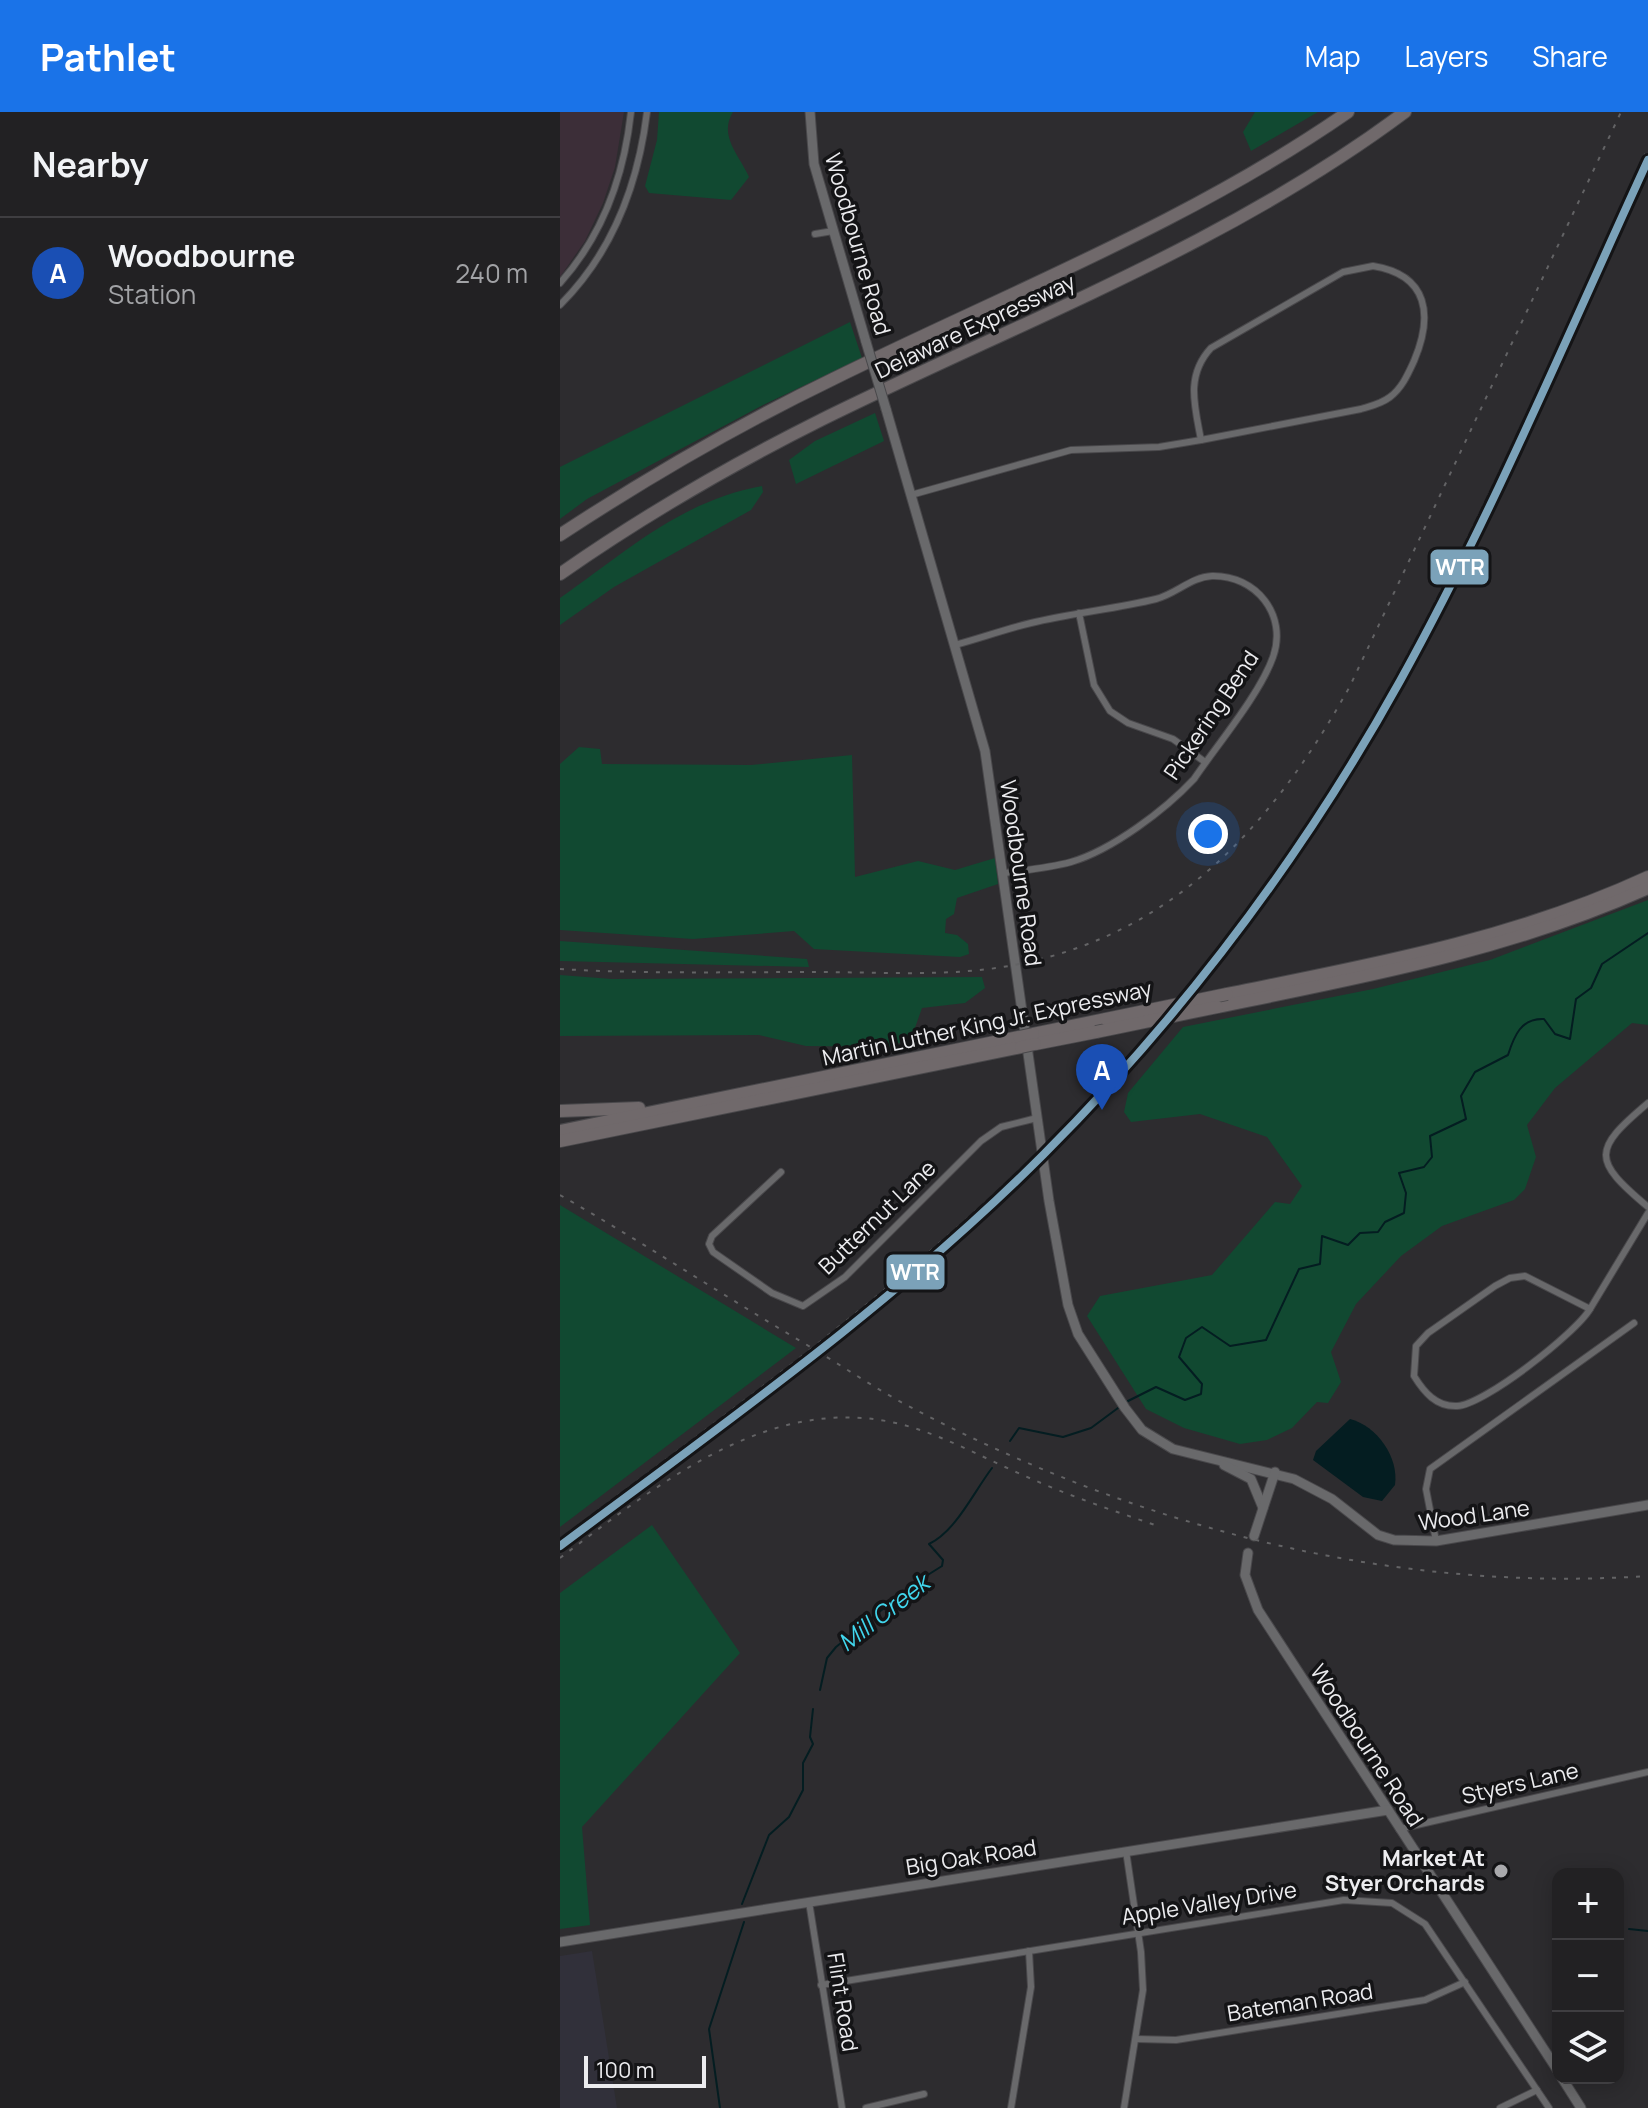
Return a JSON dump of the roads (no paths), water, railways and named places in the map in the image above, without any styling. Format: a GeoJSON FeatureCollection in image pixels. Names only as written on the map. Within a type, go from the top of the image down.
{"type":"FeatureCollection","features":[{"type":"Feature","properties":{"kind":"highway","name":"Delaware Expressway"},"geometry":{"type":"LineString","coordinates":[[560,535],[674,463],[769,411],[1199,204],[1348,112]]}},
{"type":"Feature","properties":{"kind":"highway","name":"Delaware Expressway"},"geometry":{"type":"LineString","coordinates":[[560,574],[667,505],[780,441],[1228,226],[1314,176],[1405,112]]}},
{"type":"Feature","properties":{"kind":"highway","name":"Martin Luther King Jr. Expressway"},"geometry":{"type":"LineString","coordinates":[[560,1141],[1475,940],[1560,913],[1648,877]]}},
{"type":"Feature","properties":{"kind":"highway","name":"Martin Luther King Jr. Expressway"},"geometry":{"type":"LineString","coordinates":[[1034,1039],[1096,1032],[1478,950],[1563,923],[1648,888]]}},
{"type":"Feature","properties":{"kind":"highway","name":"Martin Luther King Jr. Expressway"},"geometry":{"type":"LineString","coordinates":[[560,1131],[1020,1042]]}},
{"type":"Feature","properties":{"kind":"highway"},"geometry":{"type":"LineString","coordinates":[[560,1111],[690,1104]]}},
{"type":"Feature","properties":{"kind":"main road","name":"Woodbourne Road"},"geometry":{"type":"LineString","coordinates":[[810,112],[814,164],[985,751],[1062,1281],[1078,1334],[1142,1430],[1173,1449],[1275,1472]]}},
{"type":"Feature","properties":{"kind":"main road"},"geometry":{"type":"LineString","coordinates":[[1207,1457],[1251,1479],[1263,1508]]}},
{"type":"Feature","properties":{"kind":"main road"},"geometry":{"type":"LineString","coordinates":[[1254,1536],[1275,1472]]}},
{"type":"Feature","properties":{"kind":"main road","name":"Wood Lane"},"geometry":{"type":"LineString","coordinates":[[1275,1472],[1332,1499],[1378,1535],[1415,1542],[1648,1505]]}},
{"type":"Feature","properties":{"kind":"main road","name":"Woodbourne Road"},"geometry":{"type":"LineString","coordinates":[[1248,1553],[1245,1575],[1258,1610],[1552,2062]]}},
{"type":"Feature","properties":{"kind":"main road","name":"Big Oak Road"},"geometry":{"type":"LineString","coordinates":[[560,1942],[1388,1810]]}},
{"type":"Feature","properties":{"kind":"main road"},"geometry":{"type":"LineString","coordinates":[[1566,2084],[1581,2108]]}},
{"type":"Feature","properties":{"kind":"street"},"geometry":{"type":"LineString","coordinates":[[560,283],[587,247],[611,202],[624,161],[631,112]]}},
{"type":"Feature","properties":{"kind":"street"},"geometry":{"type":"LineString","coordinates":[[560,305],[599,257],[623,212],[638,168],[647,112]]}},
{"type":"Feature","properties":{"kind":"street"},"geometry":{"type":"LineString","coordinates":[[815,234],[833,231]]}},
{"type":"Feature","properties":{"kind":"street"},"geometry":{"type":"LineString","coordinates":[[911,495],[1071,450],[1159,447],[1201,440],[1361,409],[1388,399],[1404,381],[1423,339],[1425,311],[1416,290],[1397,273],[1373,266],[1358,267],[1218,342],[1206,353],[1193,378],[1201,440]]}},
{"type":"Feature","properties":{"kind":"street","name":"Pickering Bend"},"geometry":{"type":"LineString","coordinates":[[955,645],[1029,623],[1158,598],[1207,577],[1236,579],[1260,595],[1277,625],[1274,656],[1194,779],[1165,807],[1100,850],[1074,861],[1004,873]]}},
{"type":"Feature","properties":{"kind":"street"},"geometry":{"type":"LineString","coordinates":[[1079,613],[1090,671],[1102,702],[1121,719],[1173,739],[1205,762]]}},
{"type":"Feature","properties":{"kind":"street"},"geometry":{"type":"LineString","coordinates":[[1648,1103],[1615,1131],[1606,1156],[1614,1178],[1648,1207]]}},
{"type":"Feature","properties":{"kind":"street","name":"Butternut Lane"},"geometry":{"type":"LineString","coordinates":[[781,1172],[712,1236],[709,1244],[713,1252],[772,1293],[803,1306],[845,1277],[981,1141],[1001,1127],[1037,1118]]}},
{"type":"Feature","properties":{"kind":"street"},"geometry":{"type":"LineString","coordinates":[[1590,1309],[1534,1279],[1510,1278],[1428,1333],[1416,1346],[1414,1376],[1431,1398],[1444,1404],[1465,1405],[1566,1338],[1590,1309],[1648,1213]]}},
{"type":"Feature","properties":{"kind":"street"},"geometry":{"type":"LineString","coordinates":[[1436,1541],[1426,1489],[1430,1469],[1634,1323]]}},
{"type":"Feature","properties":{"kind":"street","name":"Styers Lane"},"geometry":{"type":"LineString","coordinates":[[1399,1829],[1648,1772]]}},
{"type":"Feature","properties":{"kind":"street"},"geometry":{"type":"LineString","coordinates":[[1124,2108],[1143,1990],[1139,1933],[1126,1850]]}},
{"type":"Feature","properties":{"kind":"street","name":"Apple Valley Drive"},"geometry":{"type":"LineString","coordinates":[[821,1985],[1344,1900],[1378,1900],[1404,1908],[1425,1924],[1549,2108]]}},
{"type":"Feature","properties":{"kind":"street","name":"Flint Road"},"geometry":{"type":"LineString","coordinates":[[808,1901],[842,2108]]}},
{"type":"Feature","properties":{"kind":"street"},"geometry":{"type":"LineString","coordinates":[[1011,2108],[1031,1987],[1029,1951]]}},
{"type":"Feature","properties":{"kind":"street","name":"Bateman Road"},"geometry":{"type":"LineString","coordinates":[[1136,2039],[1176,2040],[1425,2000],[1465,1982]]}},
{"type":"Feature","properties":{"kind":"street"},"geometry":{"type":"LineString","coordinates":[[1500,2108],[1537,2090]]}},
{"type":"Feature","properties":{"kind":"street"},"geometry":{"type":"LineString","coordinates":[[866,2108],[924,2094]]}},
{"type":"Feature","properties":{"kind":"water"},"geometry":{"type":"Polygon","coordinates":[[[1350,1419],[1369,1428],[1390,1454],[1395,1485],[1382,1501],[1363,1497],[1313,1460],[1316,1451],[1350,1419]]]}},
{"type":"Feature","properties":{"kind":"waterway","name":"Mill Creek"},"geometry":{"type":"LineString","coordinates":[[1128,1401],[1156,1387],[1185,1400],[1201,1394],[1202,1384],[1179,1357],[1186,1338],[1202,1327],[1230,1346],[1266,1340],[1299,1269],[1320,1264],[1322,1236],[1348,1245],[1360,1233],[1378,1232],[1385,1222],[1404,1213],[1406,1193],[1399,1173],[1424,1167],[1432,1157],[1430,1136],[1466,1119],[1461,1096],[1475,1072],[1508,1055],[1516,1035],[1524,1025],[1536,1019],[1544,1019],[1555,1034],[1570,1039],[1576,999],[1591,988],[1602,964],[1648,933]]}},
{"type":"Feature","properties":{"kind":"waterway","name":"Mill Creek"},"geometry":{"type":"LineString","coordinates":[[1010,1441],[1019,1428],[1063,1437],[1091,1428],[1118,1408]]}},
{"type":"Feature","properties":{"kind":"waterway","name":"Mill Creek"},"geometry":{"type":"LineString","coordinates":[[820,1690],[827,1658],[836,1647],[915,1583],[942,1566],[943,1560],[929,1544],[956,1521],[992,1468]]}},
{"type":"Feature","properties":{"kind":"waterway","name":"Mill Creek"},"geometry":{"type":"LineString","coordinates":[[742,1904],[769,1835],[789,1817],[803,1790],[803,1763],[813,1744],[810,1737],[813,1709]]}},
{"type":"Feature","properties":{"kind":"waterway","name":"Mill Creek"},"geometry":{"type":"LineString","coordinates":[[720,2108],[709,2029],[744,1922]]}},
{"type":"Feature","properties":{"kind":"waterway"},"geometry":{"type":"LineString","coordinates":[[1629,1929],[1648,1931]]}},
{"type":"Feature","properties":{"kind":"railway"},"geometry":{"type":"LineString","coordinates":[[560,969],[902,973],[989,969],[1051,956],[1108,936],[1159,908],[1205,874],[1246,834],[1284,789],[1350,686],[1621,112]]}},
{"type":"Feature","properties":{"kind":"railway"},"geometry":{"type":"LineString","coordinates":[[560,1539],[766,1384],[965,1221],[1128,1058],[1239,922],[1307,826],[1407,656],[1480,513],[1648,148]]}},
{"type":"Feature","properties":{"kind":"railway"},"geometry":{"type":"LineString","coordinates":[[560,1195],[873,1386],[1002,1452],[1090,1488],[1180,1519],[1271,1544],[1363,1562],[1457,1574],[1552,1579],[1648,1576]]}},
{"type":"Feature","properties":{"kind":"railway"},"geometry":{"type":"LineString","coordinates":[[560,1558],[639,1500],[724,1448],[769,1430],[816,1419],[864,1418],[914,1428],[1057,1490],[1155,1525]]}},
{"type":"Feature","properties":{"kind":"place","name":"Woodbourne"},"geometry":{"type":"Point","coordinates":[1102,1110]}},
{"type":"Feature","properties":{"kind":"place","name":"Market At Styer Orchards"},"geometry":{"type":"Point","coordinates":[1501,1871]}}]}
